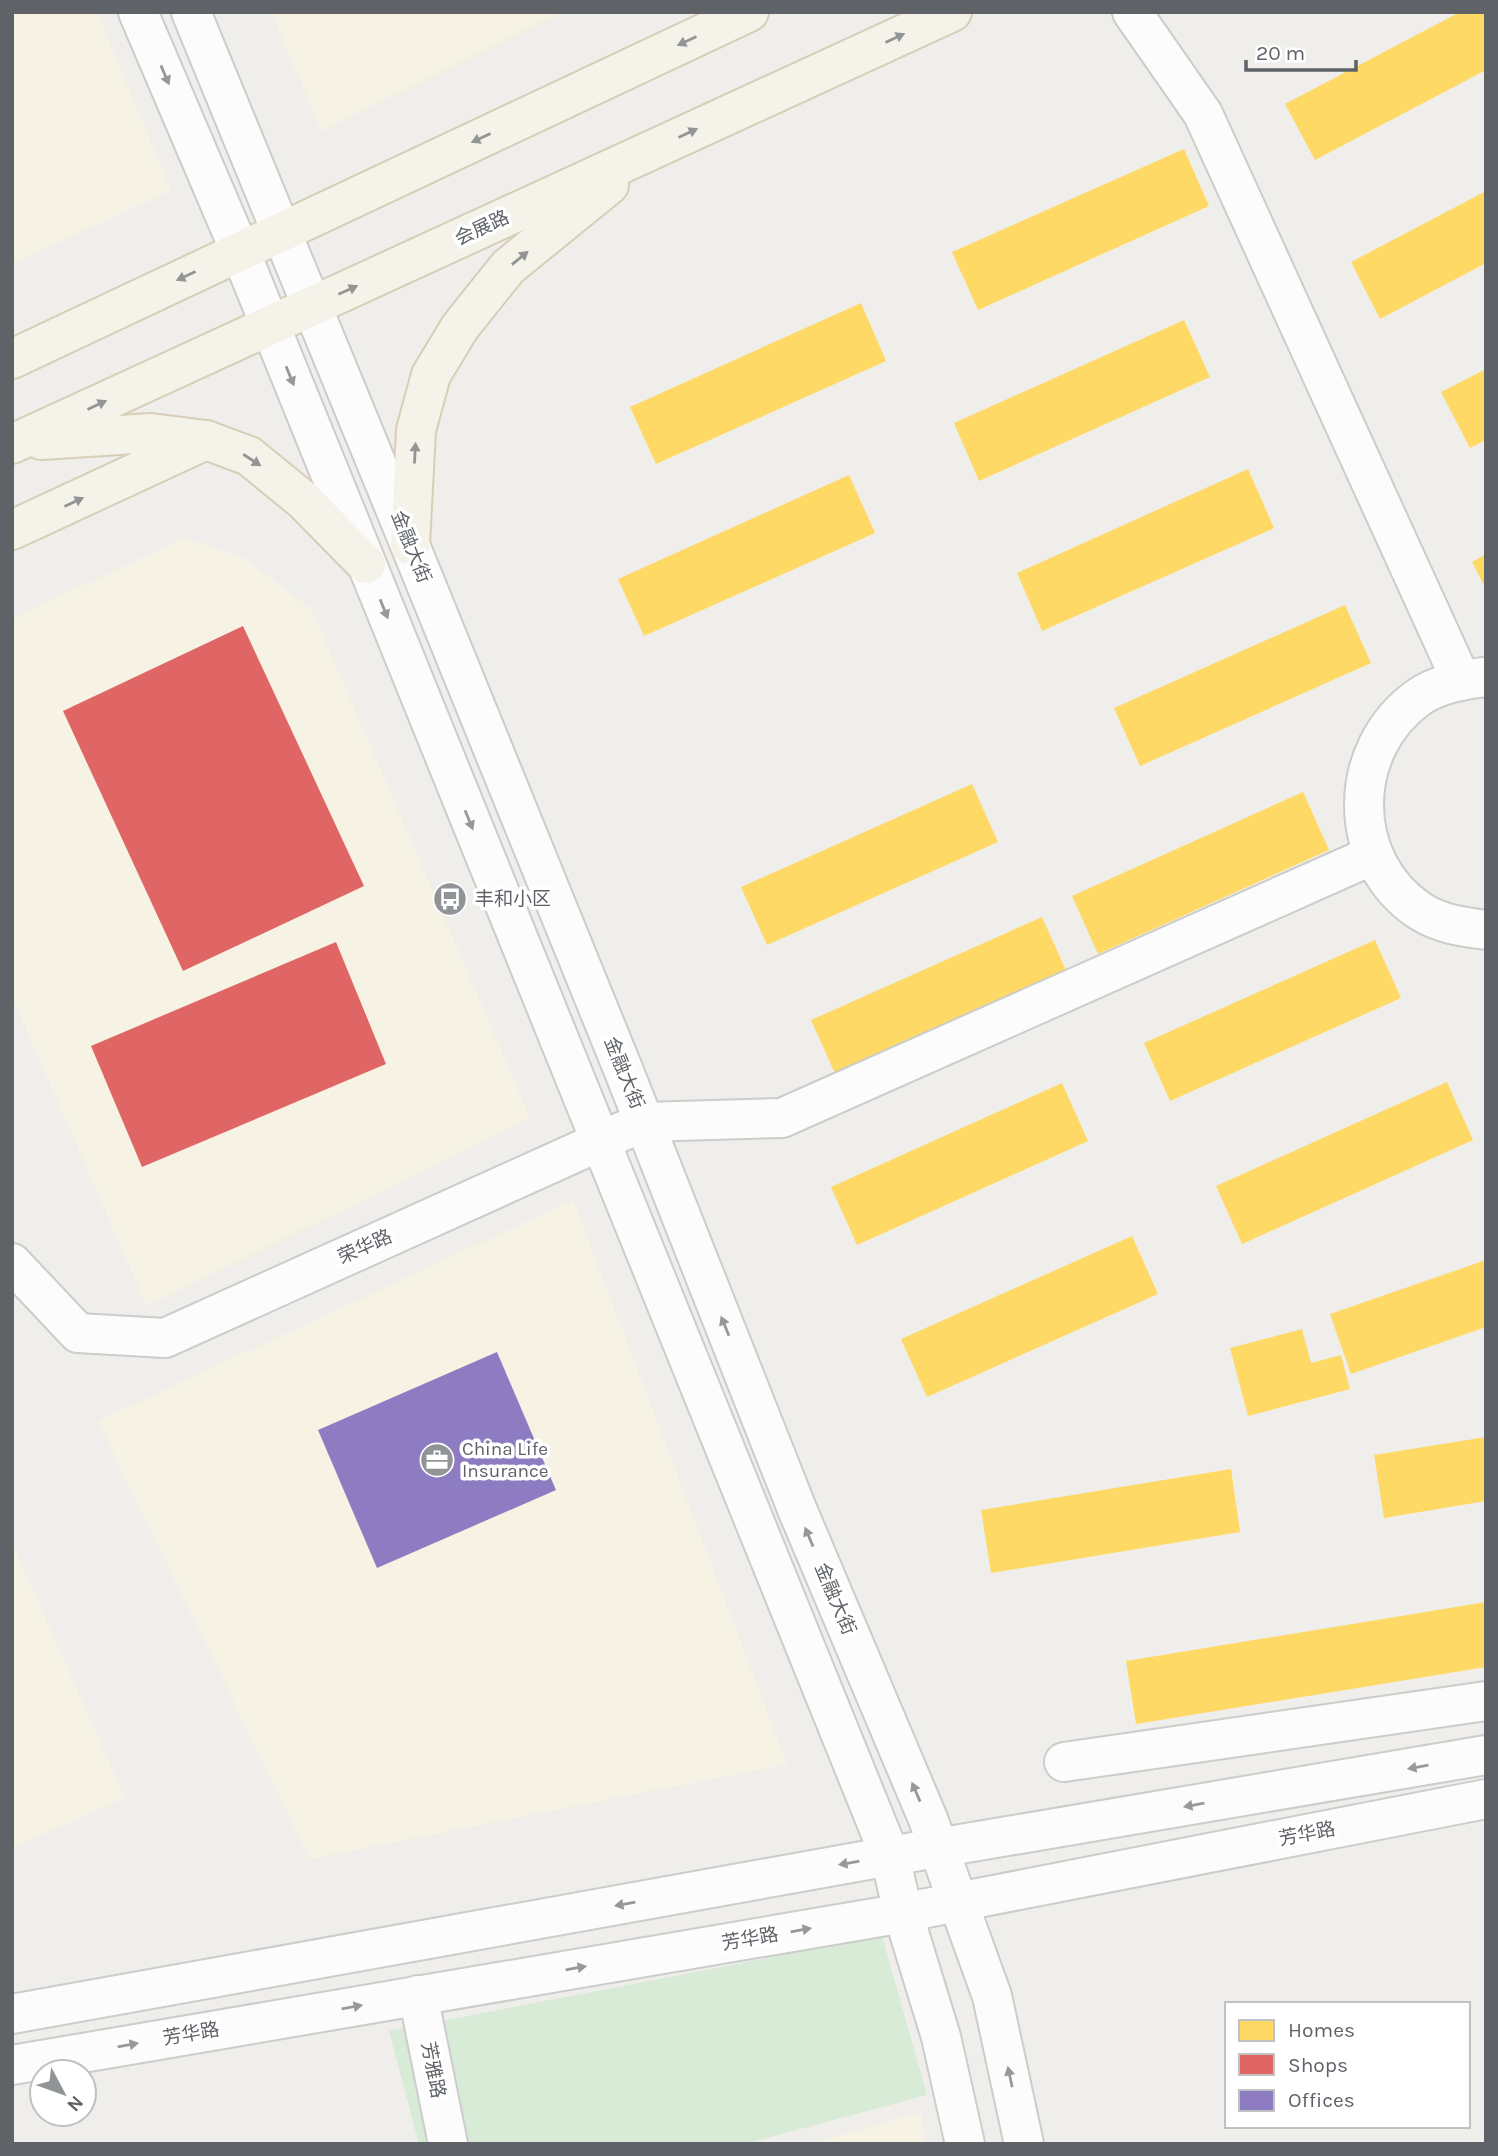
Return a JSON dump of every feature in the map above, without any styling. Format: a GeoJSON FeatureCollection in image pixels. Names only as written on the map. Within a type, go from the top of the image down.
{"type":"FeatureCollection","features":[{"type":"Feature","properties":{"kind":"main road"},"geometry":{"type":"LineString","coordinates":[[12,359],[749,12]]}},
{"type":"Feature","properties":{"kind":"main road","name":"会展路"},"geometry":{"type":"LineString","coordinates":[[15,443],[952,12]]}},
{"type":"Feature","properties":{"kind":"main road"},"geometry":{"type":"LineString","coordinates":[[410,545],[416,430],[431,375],[460,327],[508,267],[654,149]]}},
{"type":"Feature","properties":{"kind":"main road"},"geometry":{"type":"LineString","coordinates":[[15,443],[152,433],[206,440],[248,456],[303,500],[366,564]]}},
{"type":"Feature","properties":{"kind":"main road"},"geometry":{"type":"LineString","coordinates":[[12,530],[206,440]]}},
{"type":"Feature","properties":{"kind":"street"},"geometry":{"type":"LineString","coordinates":[[138,12],[240,251],[890,1856],[903,1913],[941,2037],[965,2144]]}},
{"type":"Feature","properties":{"kind":"street","name":"金融大街"},"geometry":{"type":"LineString","coordinates":[[191,12],[410,545],[797,1509],[938,1848],[992,1996],[1024,2144]]}},
{"type":"Feature","properties":{"kind":"street"},"geometry":{"type":"LineString","coordinates":[[1132,12],[1203,114],[1473,678],[1420,697],[1388,727],[1368,767],[1362,811],[1373,855],[1392,886],[1420,911],[1455,926],[1486,930]]}},
{"type":"Feature","properties":{"kind":"street"},"geometry":{"type":"LineString","coordinates":[[643,1122],[782,1118],[1373,855]]}},
{"type":"Feature","properties":{"kind":"street","name":"荣华路"},"geometry":{"type":"LineString","coordinates":[[12,1263],[78,1333],[165,1338],[643,1122]]}},
{"type":"Feature","properties":{"kind":"street"},"geometry":{"type":"LineString","coordinates":[[1064,1762],[1486,1701]]}},
{"type":"Feature","properties":{"kind":"street"},"geometry":{"type":"LineString","coordinates":[[12,2014],[890,1856],[1486,1755]]}},
{"type":"Feature","properties":{"kind":"street","name":"芳华路"},"geometry":{"type":"LineString","coordinates":[[12,2065],[903,1913],[1486,1799]]}},
{"type":"Feature","properties":{"kind":"street","name":"芳雅路"},"geometry":{"type":"LineString","coordinates":[[418,1995],[448,2144]]}},
{"type":"Feature","properties":{"kind":"shaded area"},"geometry":{"type":"Polygon","coordinates":[[[12,12],[97,12],[171,191],[12,263],[12,12]]]}},
{"type":"Feature","properties":{"kind":"shaded area"},"geometry":{"type":"Polygon","coordinates":[[[271,12],[561,12],[322,131],[271,12]]]}},
{"type":"Feature","properties":{"kind":"shaded area"},"geometry":{"type":"Polygon","coordinates":[[[184,538],[243,557],[312,610],[530,1118],[147,1306],[12,996],[12,619],[184,538]]]}},
{"type":"Feature","properties":{"kind":"shaded area"},"geometry":{"type":"Polygon","coordinates":[[[573,1200],[787,1764],[310,1859],[98,1421],[573,1200]]]}},
{"type":"Feature","properties":{"kind":"shaded area"},"geometry":{"type":"Polygon","coordinates":[[[12,1543],[125,1798],[12,1848],[12,1543]]]}},
{"type":"Feature","properties":{"kind":"shaded area"},"geometry":{"type":"Polygon","coordinates":[[[921,2113],[925,2144],[808,2144],[921,2113]]]}},
{"type":"Feature","properties":{"kind":"green space"},"geometry":{"type":"Polygon","coordinates":[[[882,1936],[927,2095],[744,2144],[419,2144],[389,2031],[882,1936]]]}},
{"type":"Feature","properties":{"kind":"building: Homes"},"geometry":{"type":"Polygon","coordinates":[[[1460,12],[1486,12],[1486,70],[1315,160],[1285,104],[1460,12]]]}},
{"type":"Feature","properties":{"kind":"building: Homes"},"geometry":{"type":"Polygon","coordinates":[[[1184,149],[1209,206],[978,310],[952,252],[1184,149]]]}},
{"type":"Feature","properties":{"kind":"building: Homes"},"geometry":{"type":"Polygon","coordinates":[[[1486,191],[1486,263],[1380,319],[1351,262],[1486,191]]]}},
{"type":"Feature","properties":{"kind":"building: Homes"},"geometry":{"type":"Polygon","coordinates":[[[861,303],[886,361],[656,464],[630,407],[861,303]]]}},
{"type":"Feature","properties":{"kind":"building: Homes"},"geometry":{"type":"Polygon","coordinates":[[[1184,320],[1210,377],[979,481],[954,423],[1184,320]]]}},
{"type":"Feature","properties":{"kind":"building: Homes"},"geometry":{"type":"Polygon","coordinates":[[[1486,369],[1486,440],[1470,448],[1441,392],[1486,369]]]}},
{"type":"Feature","properties":{"kind":"building: Homes"},"geometry":{"type":"Polygon","coordinates":[[[1248,469],[1274,528],[1042,631],[1017,573],[1248,469]]]}},
{"type":"Feature","properties":{"kind":"building: Homes"},"geometry":{"type":"Polygon","coordinates":[[[849,475],[875,533],[644,636],[618,579],[849,475]]]}},
{"type":"Feature","properties":{"kind":"building: Homes"},"geometry":{"type":"Polygon","coordinates":[[[1486,554],[1486,589],[1472,562],[1486,554]]]}},
{"type":"Feature","properties":{"kind":"building: Homes"},"geometry":{"type":"Polygon","coordinates":[[[1345,605],[1371,663],[1140,766],[1114,708],[1345,605]]]}},
{"type":"Feature","properties":{"kind":"building: Homes"},"geometry":{"type":"Polygon","coordinates":[[[972,784],[998,842],[767,945],[741,887],[972,784]]]}},
{"type":"Feature","properties":{"kind":"building: Homes"},"geometry":{"type":"Polygon","coordinates":[[[1303,792],[1329,850],[1098,954],[1072,896],[1303,792]]]}},
{"type":"Feature","properties":{"kind":"building: Homes"},"geometry":{"type":"Polygon","coordinates":[[[1042,917],[1068,975],[837,1078],[811,1020],[1042,917]]]}},
{"type":"Feature","properties":{"kind":"building: Homes"},"geometry":{"type":"Polygon","coordinates":[[[1375,940],[1401,998],[1170,1101],[1144,1043],[1375,940]]]}},
{"type":"Feature","properties":{"kind":"building: Homes"},"geometry":{"type":"Polygon","coordinates":[[[1447,1082],[1473,1140],[1242,1244],[1216,1186],[1447,1082]]]}},
{"type":"Feature","properties":{"kind":"building: Homes"},"geometry":{"type":"Polygon","coordinates":[[[1062,1083],[1088,1141],[857,1245],[831,1187],[1062,1083]]]}},
{"type":"Feature","properties":{"kind":"building: Homes"},"geometry":{"type":"Polygon","coordinates":[[[1132,1236],[1158,1294],[927,1397],[901,1339],[1132,1236]]]}},
{"type":"Feature","properties":{"kind":"building: Homes"},"geometry":{"type":"Polygon","coordinates":[[[1486,1260],[1486,1327],[1351,1374],[1330,1314],[1486,1260]]]}},
{"type":"Feature","properties":{"kind":"building: Homes"},"geometry":{"type":"Polygon","coordinates":[[[1302,1329],[1311,1363],[1341,1355],[1350,1389],[1248,1416],[1230,1348],[1302,1329]]]}},
{"type":"Feature","properties":{"kind":"building: Homes"},"geometry":{"type":"Polygon","coordinates":[[[1486,1437],[1486,1501],[1384,1518],[1374,1455],[1486,1437]]]}},
{"type":"Feature","properties":{"kind":"building: Homes"},"geometry":{"type":"Polygon","coordinates":[[[1231,1469],[1240,1532],[991,1573],[981,1510],[1231,1469]]]}},
{"type":"Feature","properties":{"kind":"building: Homes"},"geometry":{"type":"Polygon","coordinates":[[[1486,1602],[1486,1667],[1136,1724],[1126,1661],[1486,1602]]]}},
{"type":"Feature","properties":{"kind":"building: Shops"},"geometry":{"type":"Polygon","coordinates":[[[243,626],[364,886],[183,971],[63,711],[243,626]]]}},
{"type":"Feature","properties":{"kind":"building: Shops"},"geometry":{"type":"Polygon","coordinates":[[[336,942],[386,1064],[142,1167],[91,1046],[336,942]]]}},
{"type":"Feature","properties":{"kind":"building: Offices","name":"China Life Insurance"},"geometry":{"type":"Polygon","coordinates":[[[497,1352],[556,1490],[377,1568],[318,1430],[497,1352]]]}},
{"type":"Feature","properties":{"kind":"place","name":"丰和小区"},"geometry":{"type":"Point","coordinates":[450,899]}},
{"type":"Feature","properties":{"kind":"place","name":"China Life Insurance"},"geometry":{"type":"Point","coordinates":[437,1460]}}]}
